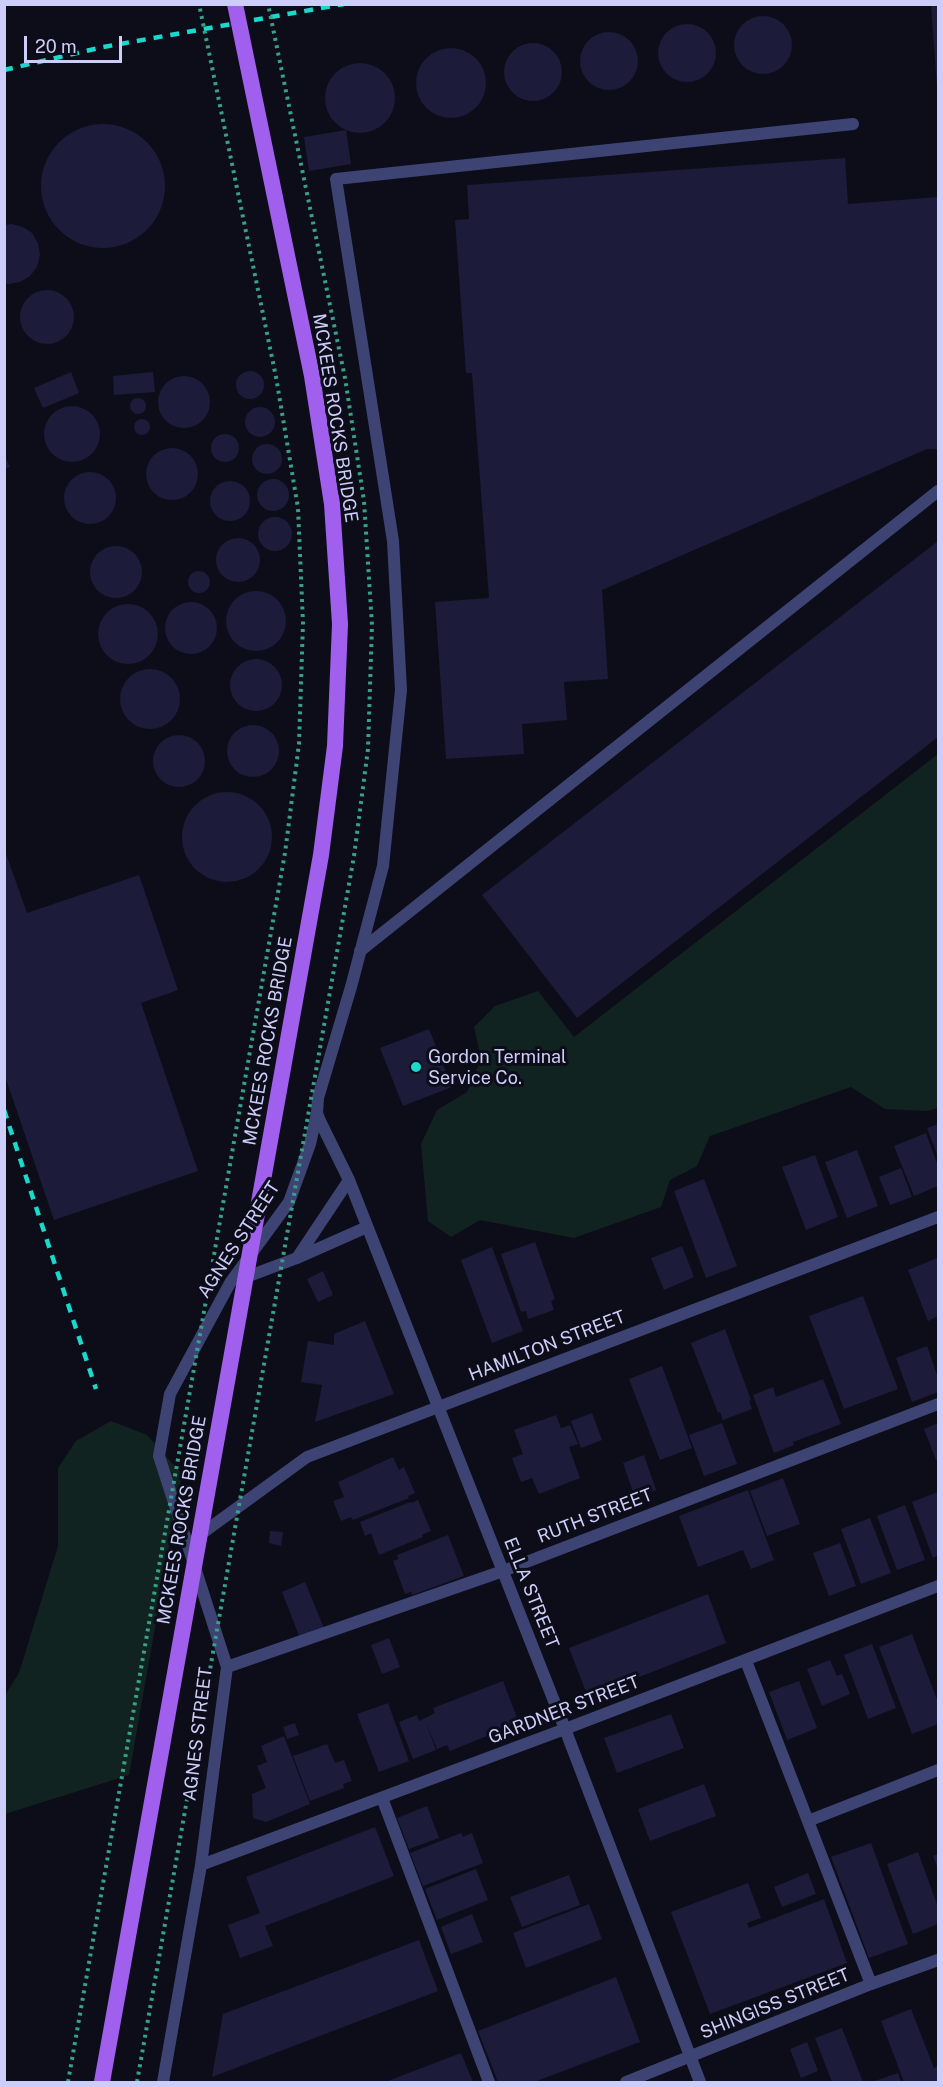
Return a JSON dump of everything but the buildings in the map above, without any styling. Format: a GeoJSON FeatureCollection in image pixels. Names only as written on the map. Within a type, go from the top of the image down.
{"type":"FeatureCollection","features":[{"type":"Feature","properties":{"kind":"main road","name":"MCKEES ROCKS BRIDGE"},"geometry":{"type":"LineString","coordinates":[[102,2082],[321,855],[335,746],[340,624],[332,504],[312,376],[235,4]]}},
{"type":"Feature","properties":{"kind":"street","name":"AGNES STREET"},"geometry":{"type":"LineString","coordinates":[[163,2082],[201,1865],[227,1667],[159,1456],[170,1394],[230,1283],[289,1202],[310,1144],[318,1117],[318,1098],[325,1069],[383,866],[401,690],[393,541],[336,179],[853,124]]}},
{"type":"Feature","properties":{"kind":"street"},"geometry":{"type":"LineString","coordinates":[[360,951],[939,491]]}},
{"type":"Feature","properties":{"kind":"street","name":"ELLA STREET"},"geometry":{"type":"LineString","coordinates":[[318,1117],[349,1179],[565,1729],[700,2082]]}},
{"type":"Feature","properties":{"kind":"street"},"geometry":{"type":"LineString","coordinates":[[297,1258],[349,1179]]}},
{"type":"Feature","properties":{"kind":"street","name":"HAMILTON STREET"},"geometry":{"type":"LineString","coordinates":[[187,1544],[307,1457],[939,1217]]}},
{"type":"Feature","properties":{"kind":"street"},"geometry":{"type":"LineString","coordinates":[[230,1283],[297,1258],[368,1227]]}},
{"type":"Feature","properties":{"kind":"street","name":"RUTH STREET"},"geometry":{"type":"LineString","coordinates":[[227,1667],[503,1571],[939,1404]]}},
{"type":"Feature","properties":{"kind":"street","name":"GARDNER STREET"},"geometry":{"type":"LineString","coordinates":[[201,1865],[746,1661],[939,1586]]}},
{"type":"Feature","properties":{"kind":"street"},"geometry":{"type":"LineString","coordinates":[[746,1661],[871,1984]]}},
{"type":"Feature","properties":{"kind":"street"},"geometry":{"type":"LineString","coordinates":[[808,1821],[939,1770]]}},
{"type":"Feature","properties":{"kind":"street"},"geometry":{"type":"LineString","coordinates":[[382,1798],[489,2082]]}},
{"type":"Feature","properties":{"kind":"street","name":"SHINGISS STREET"},"geometry":{"type":"LineString","coordinates":[[626,2082],[871,1984],[939,1960]]}},
{"type":"Feature","properties":{"kind":"path"},"geometry":{"type":"LineString","coordinates":[[68,2082],[283,864],[299,744],[303,623],[298,508],[276,377],[199,4]]}},
{"type":"Feature","properties":{"kind":"green space"},"geometry":{"type":"Polygon","coordinates":[[[938,754],[938,1108],[927,1111],[885,1109],[851,1087],[710,1136],[697,1166],[670,1180],[661,1207],[574,1238],[480,1220],[451,1237],[428,1221],[421,1144],[437,1110],[467,1092],[481,1059],[474,1027],[495,1006],[538,991],[574,1037],[938,754]]]}},
{"type":"Feature","properties":{"kind":"green space"},"geometry":{"type":"Polygon","coordinates":[[[111,1421],[147,1435],[182,1474],[129,1775],[5,1814],[4,1697],[19,1673],[58,1546],[58,1468],[76,1441],[111,1421]]]}},
{"type":"Feature","properties":{"kind":"railway"},"geometry":{"type":"LineString","coordinates":[[4,70],[103,47],[344,4]]}},
{"type":"Feature","properties":{"kind":"railway"},"geometry":{"type":"LineString","coordinates":[[4,1110],[96,1389]]}},
{"type":"Feature","properties":{"kind":"place","name":"Gordon Terminal Service Co."},"geometry":{"type":"Point","coordinates":[416,1067]}}]}
